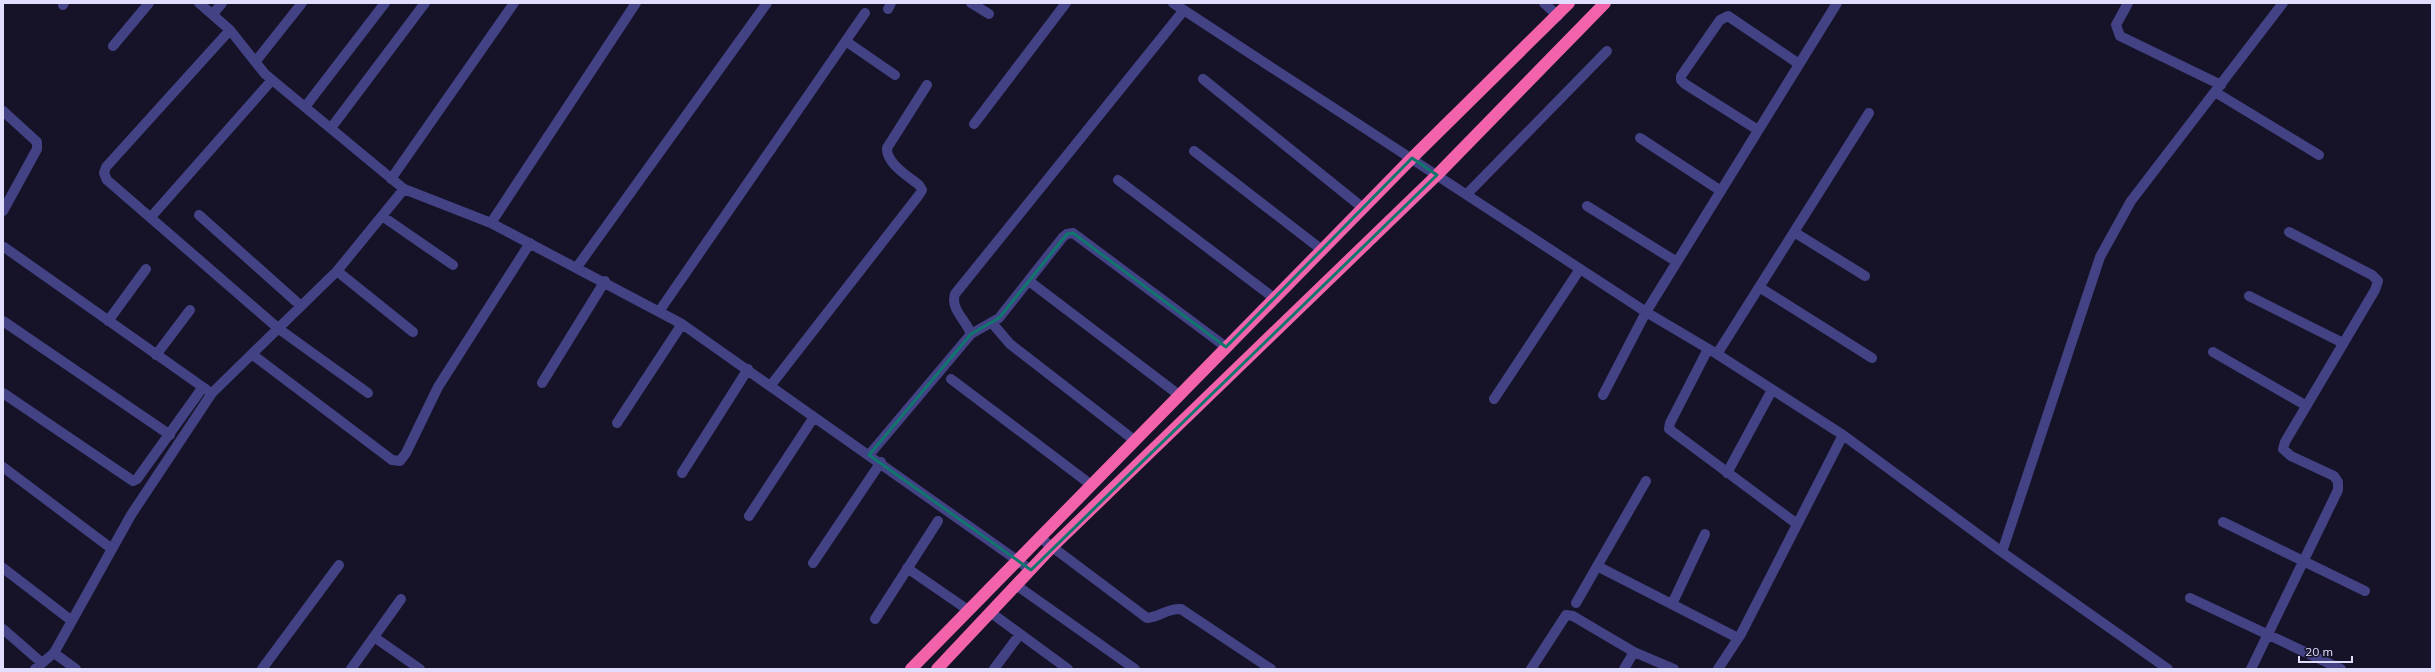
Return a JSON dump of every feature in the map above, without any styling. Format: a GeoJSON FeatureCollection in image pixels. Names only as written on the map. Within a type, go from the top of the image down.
{"type":"FeatureCollection","features":[{"type":"Feature","properties":{"kind":"highway"},"geometry":{"type":"LineString","coordinates":[[911,669],[1038,537],[1412,158],[1558,16],[1569,3]]}},
{"type":"Feature","properties":{"kind":"highway"},"geometry":{"type":"LineString","coordinates":[[937,669],[1051,548],[1437,175],[1605,3]]}},
{"type":"Feature","properties":{"kind":"street"},"geometry":{"type":"LineString","coordinates":[[113,46],[148,3]]}},
{"type":"Feature","properties":{"kind":"street"},"geometry":{"type":"LineString","coordinates":[[199,3],[230,30],[272,80],[404,189],[491,224],[660,310],[748,369],[814,417],[1018,558],[1031,570]]}},
{"type":"Feature","properties":{"kind":"street"},"geometry":{"type":"LineString","coordinates":[[213,14],[222,3]]}},
{"type":"Feature","properties":{"kind":"street"},"geometry":{"type":"LineString","coordinates":[[256,61],[302,3]]}},
{"type":"Feature","properties":{"kind":"street"},"geometry":{"type":"LineString","coordinates":[[305,107],[385,3]]}},
{"type":"Feature","properties":{"kind":"street"},"geometry":{"type":"LineString","coordinates":[[331,128],[425,3]]}},
{"type":"Feature","properties":{"kind":"street"},"geometry":{"type":"LineString","coordinates":[[391,179],[514,3]]}},
{"type":"Feature","properties":{"kind":"street"},"geometry":{"type":"LineString","coordinates":[[491,224],[636,3]]}},
{"type":"Feature","properties":{"kind":"street"},"geometry":{"type":"LineString","coordinates":[[577,267],[767,3]]}},
{"type":"Feature","properties":{"kind":"street"},"geometry":{"type":"LineString","coordinates":[[971,3],[989,14]]}},
{"type":"Feature","properties":{"kind":"street"},"geometry":{"type":"LineString","coordinates":[[974,124],[1066,3]]}},
{"type":"Feature","properties":{"kind":"street"},"geometry":{"type":"LineString","coordinates":[[1173,3],[1646,312],[1713,352],[1843,435],[2002,552],[2168,669]]}},
{"type":"Feature","properties":{"kind":"street"},"geometry":{"type":"LineString","coordinates":[[1544,3],[1558,16]]}},
{"type":"Feature","properties":{"kind":"street"},"geometry":{"type":"LineString","coordinates":[[1603,395],[1646,312],[1837,3]]}},
{"type":"Feature","properties":{"kind":"street"},"geometry":{"type":"LineString","coordinates":[[2128,3],[2116,26],[2120,36],[2218,88],[2319,155]]}},
{"type":"Feature","properties":{"kind":"street"},"geometry":{"type":"LineString","coordinates":[[2002,552],[2100,257],[2131,201],[2284,3]]}},
{"type":"Feature","properties":{"kind":"street"},"geometry":{"type":"LineString","coordinates":[[971,334],[955,307],[953,300],[955,294],[1184,10]]}},
{"type":"Feature","properties":{"kind":"street"},"geometry":{"type":"LineString","coordinates":[[660,310],[847,42],[865,13]]}},
{"type":"Feature","properties":{"kind":"street"},"geometry":{"type":"LineString","coordinates":[[1758,130],[1685,84],[1681,80],[1681,76],[1720,20],[1728,16],[1799,64]]}},
{"type":"Feature","properties":{"kind":"street"},"geometry":{"type":"LineString","coordinates":[[230,30],[106,167],[104,173],[107,180],[279,329],[368,393]]}},
{"type":"Feature","properties":{"kind":"street"},"geometry":{"type":"LineString","coordinates":[[847,42],[895,75]]}},
{"type":"Feature","properties":{"kind":"street"},"geometry":{"type":"LineString","coordinates":[[1467,194],[1607,51]]}},
{"type":"Feature","properties":{"kind":"street"},"geometry":{"type":"LineString","coordinates":[[1203,78],[1363,208]]}},
{"type":"Feature","properties":{"kind":"street"},"geometry":{"type":"LineString","coordinates":[[151,217],[272,80]]}},
{"type":"Feature","properties":{"kind":"street"},"geometry":{"type":"LineString","coordinates":[[771,385],[922,190],[919,185],[891,161],[886,154],[887,148],[927,85]]}},
{"type":"Feature","properties":{"kind":"street"},"geometry":{"type":"LineString","coordinates":[[3,111],[37,142],[37,149],[3,211]]}},
{"type":"Feature","properties":{"kind":"street"},"geometry":{"type":"LineString","coordinates":[[1797,524],[1669,429],[1670,423],[1713,352],[1759,287],[1870,113]]}},
{"type":"Feature","properties":{"kind":"street"},"geometry":{"type":"LineString","coordinates":[[1640,138],[1721,191]]}},
{"type":"Feature","properties":{"kind":"street"},"geometry":{"type":"LineString","coordinates":[[1194,151],[1322,250]]}},
{"type":"Feature","properties":{"kind":"street"},"geometry":{"type":"LineString","coordinates":[[1118,180],[1274,298]]}},
{"type":"Feature","properties":{"kind":"street"},"geometry":{"type":"LineString","coordinates":[[3,630],[38,666],[54,653],[131,515],[212,393],[253,355],[337,271],[404,189]]}},
{"type":"Feature","properties":{"kind":"street"},"geometry":{"type":"LineString","coordinates":[[1587,206],[1677,262]]}},
{"type":"Feature","properties":{"kind":"street"},"geometry":{"type":"LineString","coordinates":[[199,215],[302,306]]}},
{"type":"Feature","properties":{"kind":"street"},"geometry":{"type":"LineString","coordinates":[[382,216],[454,265]]}},
{"type":"Feature","properties":{"kind":"street"},"geometry":{"type":"LineString","coordinates":[[1794,232],[1865,276]]}},
{"type":"Feature","properties":{"kind":"street"},"geometry":{"type":"LineString","coordinates":[[2251,669],[2338,490],[2338,482],[2334,476],[2291,456],[2283,449],[2284,442],[2375,290],[2378,281],[2372,275],[2289,232]]}},
{"type":"Feature","properties":{"kind":"street"},"geometry":{"type":"LineString","coordinates":[[869,455],[971,334],[999,318],[1063,237],[1067,234],[1072,233],[1226,347]]}},
{"type":"Feature","properties":{"kind":"street"},"geometry":{"type":"LineString","coordinates":[[253,355],[392,460],[400,461],[406,453],[438,387],[530,244]]}},
{"type":"Feature","properties":{"kind":"street"},"geometry":{"type":"LineString","coordinates":[[4,247],[212,393]]}},
{"type":"Feature","properties":{"kind":"street"},"geometry":{"type":"LineString","coordinates":[[108,321],[146,268]]}},
{"type":"Feature","properties":{"kind":"street"},"geometry":{"type":"LineString","coordinates":[[1494,399],[1580,269]]}},
{"type":"Feature","properties":{"kind":"street"},"geometry":{"type":"LineString","coordinates":[[337,271],[413,332]]}},
{"type":"Feature","properties":{"kind":"street"},"geometry":{"type":"LineString","coordinates":[[542,383],[605,281]]}},
{"type":"Feature","properties":{"kind":"street"},"geometry":{"type":"LineString","coordinates":[[1028,281],[1179,395]]}},
{"type":"Feature","properties":{"kind":"street"},"geometry":{"type":"LineString","coordinates":[[1759,287],[1872,358]]}},
{"type":"Feature","properties":{"kind":"street"},"geometry":{"type":"LineString","coordinates":[[2249,296],[2343,343]]}},
{"type":"Feature","properties":{"kind":"street"},"geometry":{"type":"LineString","coordinates":[[156,355],[190,310]]}},
{"type":"Feature","properties":{"kind":"street"},"geometry":{"type":"LineString","coordinates":[[3,321],[170,434]]}},
{"type":"Feature","properties":{"kind":"street"},"geometry":{"type":"LineString","coordinates":[[992,323],[1010,344],[1134,440]]}},
{"type":"Feature","properties":{"kind":"street"},"geometry":{"type":"LineString","coordinates":[[617,423],[682,324]]}},
{"type":"Feature","properties":{"kind":"street"},"geometry":{"type":"LineString","coordinates":[[2213,352],[2305,405]]}},
{"type":"Feature","properties":{"kind":"street"},"geometry":{"type":"LineString","coordinates":[[682,473],[748,369]]}},
{"type":"Feature","properties":{"kind":"street"},"geometry":{"type":"LineString","coordinates":[[951,379],[1090,484]]}},
{"type":"Feature","properties":{"kind":"street"},"geometry":{"type":"LineString","coordinates":[[3,393],[129,480],[137,479],[203,387]]}},
{"type":"Feature","properties":{"kind":"street"},"geometry":{"type":"LineString","coordinates":[[1727,473],[1772,390]]}},
{"type":"Feature","properties":{"kind":"street"},"geometry":{"type":"LineString","coordinates":[[749,516],[814,417]]}},
{"type":"Feature","properties":{"kind":"street"},"geometry":{"type":"LineString","coordinates":[[1718,669],[1738,638],[1843,435]]}},
{"type":"Feature","properties":{"kind":"street"},"geometry":{"type":"LineString","coordinates":[[813,563],[881,462]]}},
{"type":"Feature","properties":{"kind":"street"},"geometry":{"type":"LineString","coordinates":[[3,467],[112,550]]}},
{"type":"Feature","properties":{"kind":"street"},"geometry":{"type":"LineString","coordinates":[[1576,603],[1646,481]]}},
{"type":"Feature","properties":{"kind":"street"},"geometry":{"type":"LineString","coordinates":[[874,619],[938,521]]}},
{"type":"Feature","properties":{"kind":"street"},"geometry":{"type":"LineString","coordinates":[[2223,522],[2304,560],[2365,591]]}},
{"type":"Feature","properties":{"kind":"street"},"geometry":{"type":"LineString","coordinates":[[1672,604],[1705,534]]}},
{"type":"Feature","properties":{"kind":"street"},"geometry":{"type":"LineString","coordinates":[[1038,537],[1147,618],[1155,617],[1173,608],[1181,609],[1271,669]]}},
{"type":"Feature","properties":{"kind":"street"},"geometry":{"type":"LineString","coordinates":[[262,669],[339,565]]}},
{"type":"Feature","properties":{"kind":"street"},"geometry":{"type":"LineString","coordinates":[[1598,566],[1738,638]]}},
{"type":"Feature","properties":{"kind":"street"},"geometry":{"type":"LineString","coordinates":[[3,568],[72,621]]}},
{"type":"Feature","properties":{"kind":"street"},"geometry":{"type":"LineString","coordinates":[[907,568],[968,610]]}},
{"type":"Feature","properties":{"kind":"street"},"geometry":{"type":"LineString","coordinates":[[1016,585],[1136,669]]}},
{"type":"Feature","properties":{"kind":"street"},"geometry":{"type":"LineString","coordinates":[[2190,598],[2341,669]]}},
{"type":"Feature","properties":{"kind":"street"},"geometry":{"type":"LineString","coordinates":[[351,669],[401,599]]}},
{"type":"Feature","properties":{"kind":"street"},"geometry":{"type":"LineString","coordinates":[[990,612],[1062,667]]}},
{"type":"Feature","properties":{"kind":"street"},"geometry":{"type":"LineString","coordinates":[[1531,669],[1566,615],[1573,616],[1634,652],[1674,669]]}},
{"type":"Feature","properties":{"kind":"street"},"geometry":{"type":"LineString","coordinates":[[994,669],[1020,634]]}},
{"type":"Feature","properties":{"kind":"street"},"geometry":{"type":"LineString","coordinates":[[374,637],[420,669]]}},
{"type":"Feature","properties":{"kind":"street"},"geometry":{"type":"LineString","coordinates":[[1624,669],[1634,652]]}},
{"type":"Feature","properties":{"kind":"street"},"geometry":{"type":"LineString","coordinates":[[54,653],[76,669]]}},
{"type":"Feature","properties":{"kind":"highlighted area"},"geometry":{"type":"Polygon","coordinates":[[[1412,158],[1437,175],[1031,570],[869,455],[971,334],[999,318],[1067,234],[1073,233],[1226,347],[1412,158]]]}}]}
